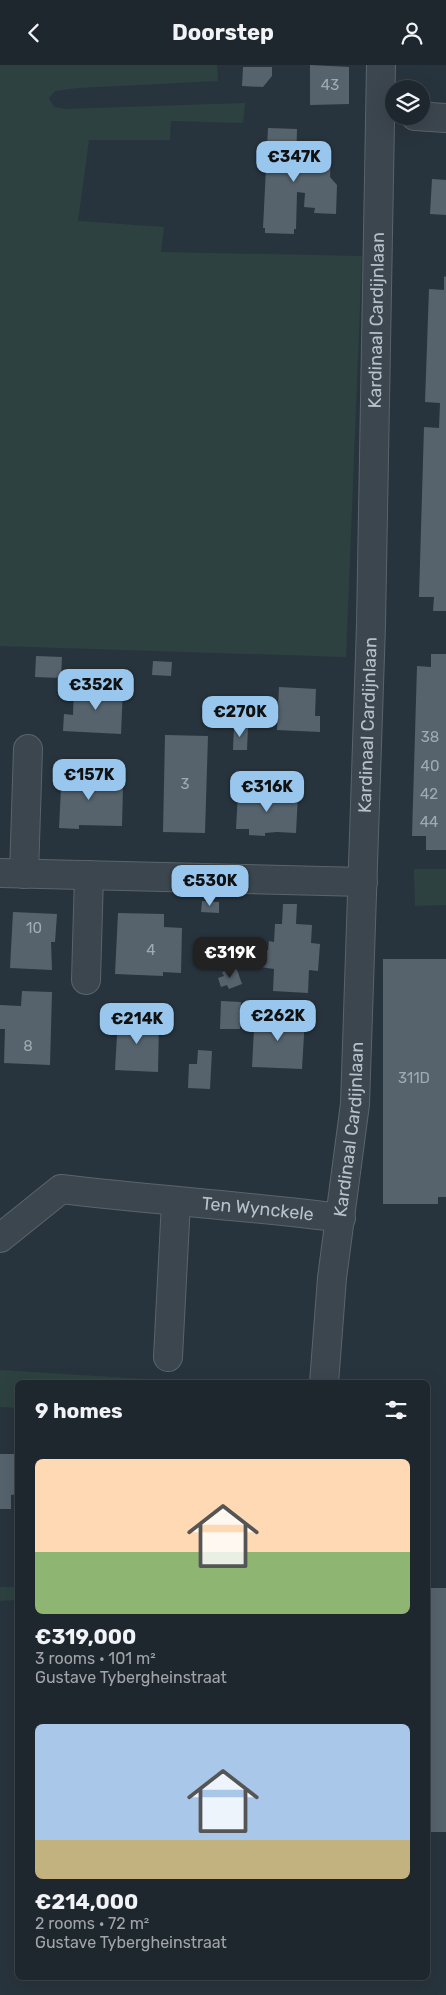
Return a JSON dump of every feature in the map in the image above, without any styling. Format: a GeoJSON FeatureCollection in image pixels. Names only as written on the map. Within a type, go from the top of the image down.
{"type":"FeatureCollection","features":[{"type":"Feature","properties":{"kind":"street","name":"Kardinaal Cardijnlaan"},"geometry":{"type":"LineString","coordinates":[[381,65],[385,99]]}},
{"type":"Feature","properties":{"kind":"street"},"geometry":{"type":"LineString","coordinates":[[430,117],[446,118]]}},
{"type":"Feature","properties":{"kind":"street","name":"Kardinaal Cardijnlaan"},"geometry":{"type":"LineString","coordinates":[[324,1380],[332,1278],[354,1104],[363,882],[387,125]]}},
{"type":"Feature","properties":{"kind":"street"},"geometry":{"type":"LineString","coordinates":[[28,749],[12,873],[363,882]]}},
{"type":"Feature","properties":{"kind":"street"},"geometry":{"type":"LineString","coordinates":[[86,980],[89,875]]}},
{"type":"Feature","properties":{"kind":"street","name":"Ten Wynckele"},"geometry":{"type":"LineString","coordinates":[[0,1238],[61,1189],[176,1202],[254,1207],[341,1218]]}},
{"type":"Feature","properties":{"kind":"street","name":"Ten Wynckele"},"geometry":{"type":"LineString","coordinates":[[168,1357],[176,1202]]}},
{"type":"Feature","properties":{"kind":"green space"},"geometry":{"type":"Polygon","coordinates":[[[0,65],[217,65],[218,81],[77,88],[55,91],[49,98],[54,107],[65,109],[245,103],[243,123],[171,121],[170,140],[89,140],[78,221],[164,227],[161,252],[362,256],[346,657],[0,646],[0,65]]]}},
{"type":"Feature","properties":{"kind":"green space"},"geometry":{"type":"Polygon","coordinates":[[[414,869],[446,869],[446,905],[415,906],[414,869]]]}},
{"type":"Feature","properties":{"kind":"green space"},"geometry":{"type":"Polygon","coordinates":[[[0,1370],[161,1380],[15,1380],[15,1408],[0,1407],[0,1370]]]}},
{"type":"Feature","properties":{"kind":"green space"},"geometry":{"type":"Polygon","coordinates":[[[0,1587],[15,1587],[15,1600],[0,1601],[0,1587]]]}},
{"type":"Feature","properties":{"kind":"building"},"geometry":{"type":"Polygon","coordinates":[[[310,65],[349,67],[349,104],[310,105],[310,65]]]}},
{"type":"Feature","properties":{"kind":"building"},"geometry":{"type":"Polygon","coordinates":[[[243,67],[272,67],[272,76],[263,87],[242,86],[243,67]]]}},
{"type":"Feature","properties":{"kind":"building"},"geometry":{"type":"Polygon","coordinates":[[[268,128],[297,129],[296,170],[308,170],[309,156],[331,157],[330,177],[337,185],[336,214],[314,213],[315,208],[304,207],[305,193],[297,192],[296,229],[294,229],[294,234],[265,233],[265,228],[263,228],[268,128]]]}},
{"type":"Feature","properties":{"kind":"building"},"geometry":{"type":"Polygon","coordinates":[[[432,179],[446,180],[446,215],[430,214],[432,179]]]}},
{"type":"Feature","properties":{"kind":"building"},"geometry":{"type":"Polygon","coordinates":[[[444,276],[446,277],[446,611],[433,611],[434,597],[419,597],[424,427],[439,428],[440,403],[425,402],[429,289],[444,290],[444,276]]]}},
{"type":"Feature","properties":{"kind":"building"},"geometry":{"type":"Polygon","coordinates":[[[431,654],[446,654],[446,850],[426,850],[426,836],[412,836],[417,666],[431,667],[431,654]]]}},
{"type":"Feature","properties":{"kind":"building"},"geometry":{"type":"Polygon","coordinates":[[[36,656],[62,657],[61,678],[35,677],[36,656]]]}},
{"type":"Feature","properties":{"kind":"building"},"geometry":{"type":"Polygon","coordinates":[[[153,661],[172,662],[171,676],[152,675],[153,661]]]}},
{"type":"Feature","properties":{"kind":"building"},"geometry":{"type":"Polygon","coordinates":[[[74,687],[123,689],[121,734],[63,731],[64,714],[73,715],[74,687]]]}},
{"type":"Feature","properties":{"kind":"building"},"geometry":{"type":"Polygon","coordinates":[[[279,687],[316,689],[315,716],[320,716],[320,732],[277,730],[279,687]]]}},
{"type":"Feature","properties":{"kind":"building"},"geometry":{"type":"Polygon","coordinates":[[[234,726],[248,727],[247,750],[233,750],[234,726]]]}},
{"type":"Feature","properties":{"kind":"building"},"geometry":{"type":"Polygon","coordinates":[[[165,735],[208,736],[205,833],[163,832],[165,735]]]}},
{"type":"Feature","properties":{"kind":"building"},"geometry":{"type":"Polygon","coordinates":[[[62,768],[95,769],[95,785],[123,786],[122,826],[79,825],[79,829],[59,828],[62,768]]]}},
{"type":"Feature","properties":{"kind":"building"},"geometry":{"type":"Polygon","coordinates":[[[238,792],[298,794],[296,833],[277,832],[265,833],[265,836],[249,835],[249,829],[236,829],[238,792]]]}},
{"type":"Feature","properties":{"kind":"building"},"geometry":{"type":"Polygon","coordinates":[[[202,901],[219,902],[219,913],[201,912],[202,901]]]}},
{"type":"Feature","properties":{"kind":"building"},"geometry":{"type":"Polygon","coordinates":[[[283,904],[297,904],[296,924],[312,925],[311,943],[320,944],[318,971],[309,970],[308,993],[273,991],[274,969],[248,965],[249,949],[268,950],[269,941],[274,942],[275,924],[282,924],[283,904]]]}},
{"type":"Feature","properties":{"kind":"building"},"geometry":{"type":"Polygon","coordinates":[[[13,912],[57,914],[55,942],[51,942],[52,970],[10,968],[13,912]]]}},
{"type":"Feature","properties":{"kind":"building"},"geometry":{"type":"Polygon","coordinates":[[[118,913],[164,914],[164,927],[182,928],[181,973],[163,972],[163,976],[115,974],[118,913]]]}},
{"type":"Feature","properties":{"kind":"building"},"geometry":{"type":"Polygon","coordinates":[[[383,959],[446,959],[446,1197],[438,1197],[438,1204],[383,1204],[383,959]]]}},
{"type":"Feature","properties":{"kind":"building"},"geometry":{"type":"Polygon","coordinates":[[[236,967],[242,984],[229,989],[227,985],[221,987],[218,978],[224,976],[222,972],[236,967]]]}},
{"type":"Feature","properties":{"kind":"building"},"geometry":{"type":"Polygon","coordinates":[[[22,991],[52,992],[50,1065],[4,1063],[5,1029],[0,1029],[0,1005],[21,1006],[22,991]]]}},
{"type":"Feature","properties":{"kind":"building"},"geometry":{"type":"Polygon","coordinates":[[[221,1001],[241,1002],[240,1029],[220,1029],[221,1001]]]}},
{"type":"Feature","properties":{"kind":"building"},"geometry":{"type":"Polygon","coordinates":[[[250,1015],[305,1018],[302,1069],[252,1067],[254,1029],[250,1029],[250,1015]]]}},
{"type":"Feature","properties":{"kind":"building"},"geometry":{"type":"Polygon","coordinates":[[[118,1018],[159,1020],[158,1072],[115,1070],[118,1018]]]}},
{"type":"Feature","properties":{"kind":"building"},"geometry":{"type":"Polygon","coordinates":[[[198,1050],[212,1051],[210,1089],[188,1088],[189,1064],[197,1064],[198,1050]]]}},
{"type":"Feature","properties":{"kind":"building"},"geometry":{"type":"Polygon","coordinates":[[[0,1454],[15,1454],[15,1494],[11,1495],[11,1509],[0,1509],[0,1454]]]}},
{"type":"Feature","properties":{"kind":"building"},"geometry":{"type":"Polygon","coordinates":[[[430,1588],[446,1588],[446,1832],[430,1832],[430,1588]]]}}]}
